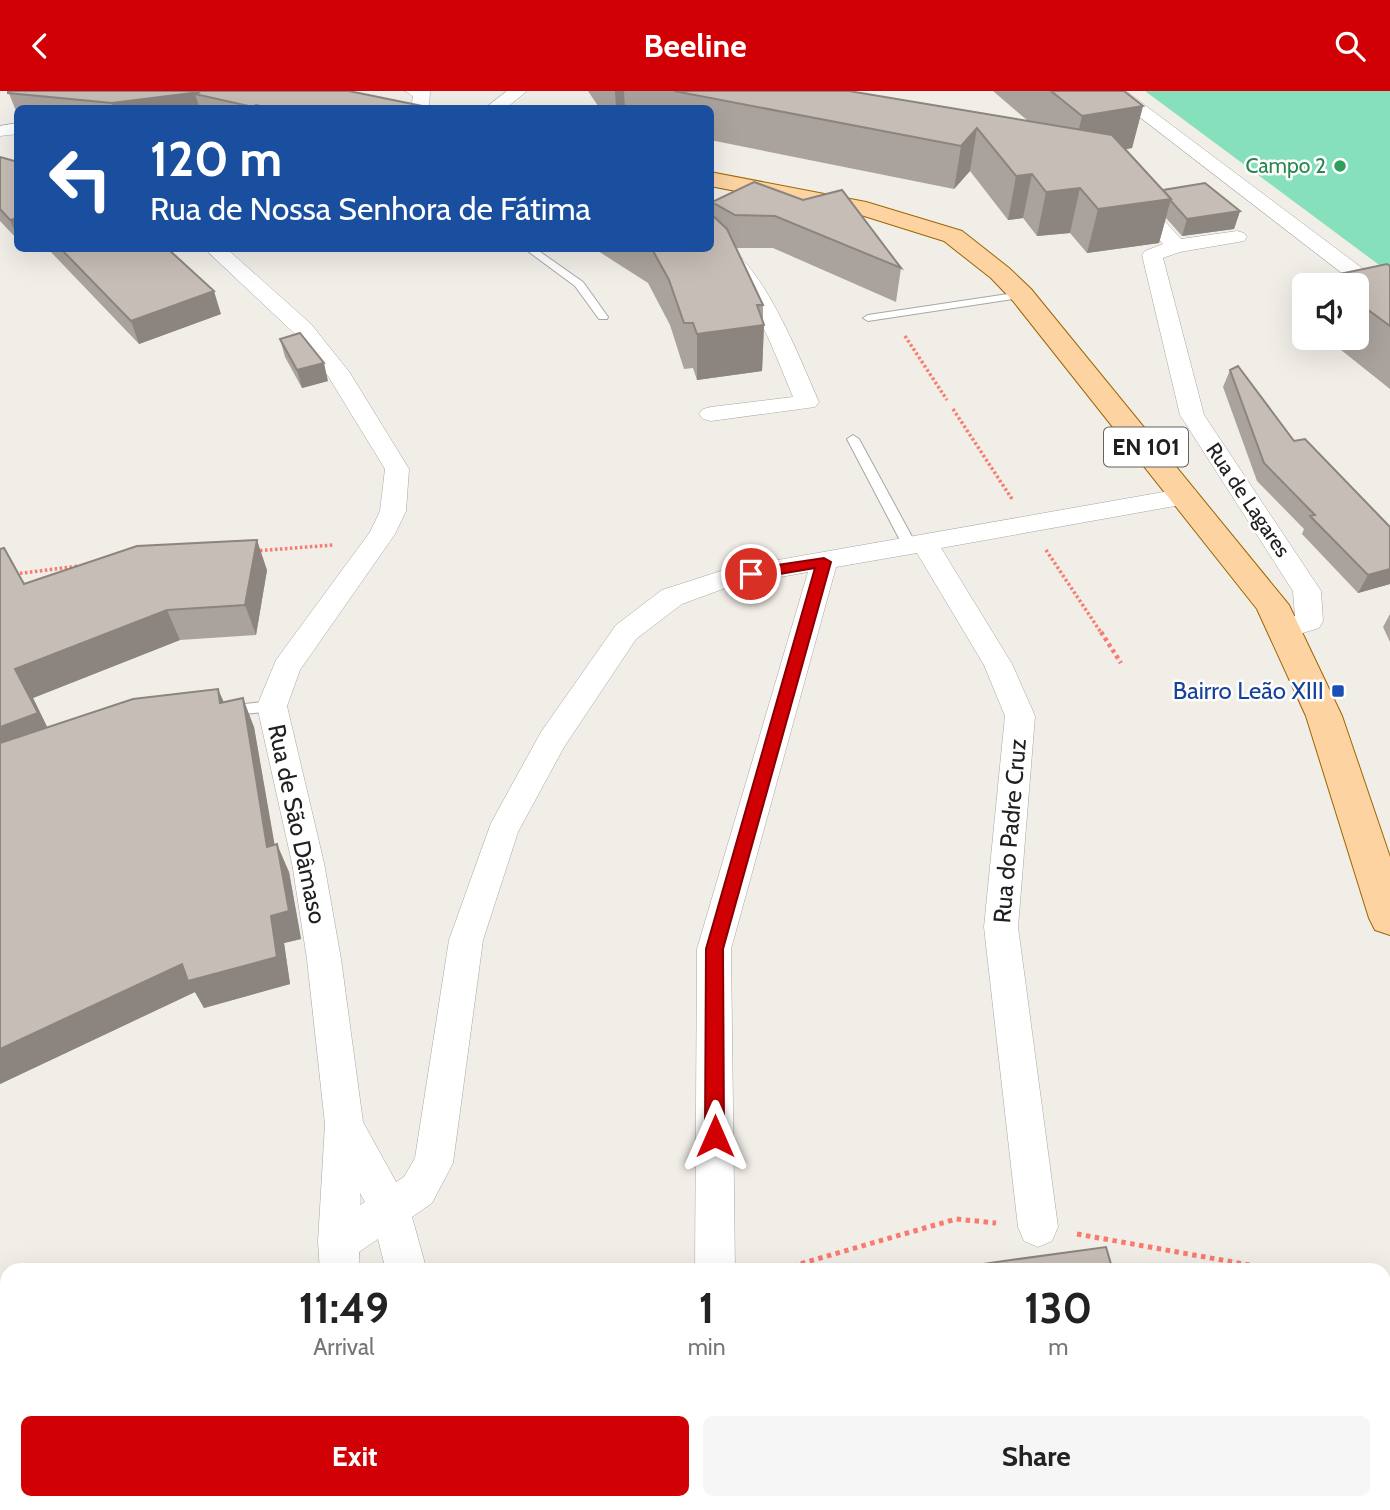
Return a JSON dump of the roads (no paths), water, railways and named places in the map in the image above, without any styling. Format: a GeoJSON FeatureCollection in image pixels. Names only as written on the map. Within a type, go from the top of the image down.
{"type":"FeatureCollection","features":[{"type":"Feature","properties":{"kind":"main road","name":"EN 101"},"geometry":{"type":"LineString","coordinates":[[714,180],[866,209],[953,236],[1000,272],[1022,295],[1272,605],[1324,716],[1390,918]]}},
{"type":"Feature","properties":{"kind":"street"},"geometry":{"type":"LineString","coordinates":[[414,91],[422,92],[420,105]]}},
{"type":"Feature","properties":{"kind":"street"},"geometry":{"type":"LineString","coordinates":[[499,105],[518,91]]}},
{"type":"Feature","properties":{"kind":"street"},"geometry":{"type":"LineString","coordinates":[[1115,91],[1390,299]]}},
{"type":"Feature","properties":{"kind":"street"},"geometry":{"type":"LineString","coordinates":[[1143,209],[1176,246],[1237,237]]}},
{"type":"Feature","properties":{"kind":"street"},"geometry":{"type":"LineString","coordinates":[[711,414],[807,402],[757,293],[727,254],[714,246]]}},
{"type":"Feature","properties":{"kind":"street","name":"Rua de Lagares"},"geometry":{"type":"LineString","coordinates":[[1176,246],[1152,255],[1169,318],[1178,368],[1192,415],[1307,591],[1309,621],[1283,629]]}},
{"type":"Feature","properties":{"kind":"street","name":"Rua de São Dâmaso"},"geometry":{"type":"LineString","coordinates":[[218,252],[303,329],[338,373],[397,469],[393,511],[382,534],[286,667],[272,706],[308,863],[324,959],[344,1123],[339,1256]]}},
{"type":"Feature","properties":{"kind":"street"},"geometry":{"type":"LineString","coordinates":[[389,1207],[418,1190],[434,1163],[466,940],[502,832],[552,740],[626,632],[672,597],[727,578],[1186,496]]}},
{"type":"Feature","properties":{"kind":"street","name":"Rua do Padre Cruz"},"geometry":{"type":"LineString","coordinates":[[917,544],[998,664],[1020,716],[1000,927],[1038,1227]]}},
{"type":"Feature","properties":{"kind":"street"},"geometry":{"type":"LineString","coordinates":[[715,1263],[714,949],[824,562]]}},
{"type":"Feature","properties":{"kind":"street","name":"Rua de São Dâmaso"},"geometry":{"type":"LineString","coordinates":[[344,1123],[389,1207],[405,1263]]}},
{"type":"Feature","properties":{"kind":"street","name":"Rua de São Dâmaso"},"geometry":{"type":"LineString","coordinates":[[339,1256],[389,1207]]}},
{"type":"Feature","properties":{"kind":"lane"},"geometry":{"type":"LineString","coordinates":[[534,252],[579,284],[603,317]]}},
{"type":"Feature","properties":{"kind":"lane"},"geometry":{"type":"LineString","coordinates":[[868,319],[1022,295]]}},
{"type":"Feature","properties":{"kind":"lane"},"geometry":{"type":"LineString","coordinates":[[853,439],[917,544]]}},
{"type":"Feature","properties":{"kind":"lane"},"geometry":{"type":"LineString","coordinates":[[209,713],[272,706]]}},
{"type":"Feature","properties":{"kind":"place","name":"Campo 2"},"geometry":{"type":"Point","coordinates":[1340,166]}},
{"type":"Feature","properties":{"kind":"place","name":"Bairro Leão XIII"},"geometry":{"type":"Point","coordinates":[1338,691]}}]}
